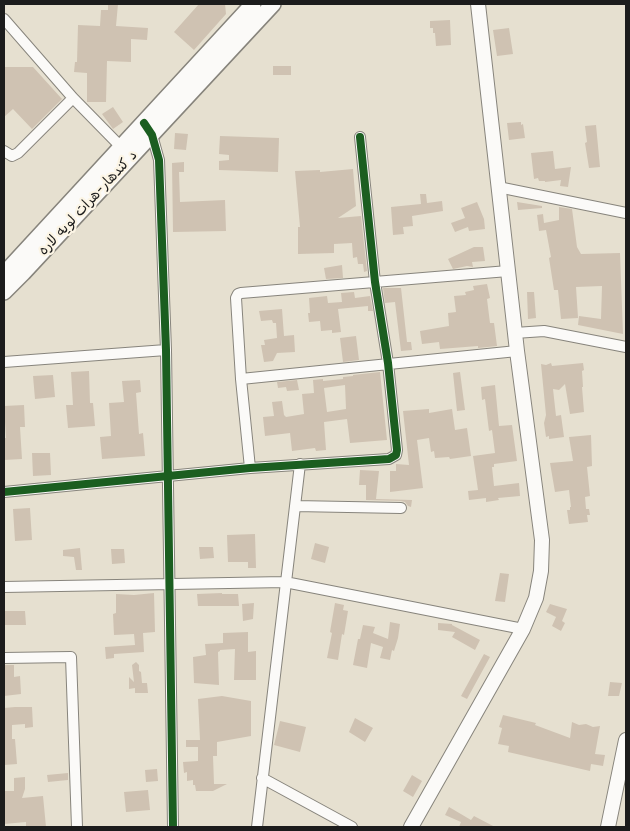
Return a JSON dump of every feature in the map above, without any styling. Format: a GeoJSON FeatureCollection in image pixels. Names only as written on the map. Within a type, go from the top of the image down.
{"type":"FeatureCollection","features":[{"type":"Feature","properties":{"kind":"highway","name":"د کندهار-هرات لويه لاره"},"geometry":{"type":"LineString","coordinates":[[148,129],[253,4]]}},
{"type":"Feature","properties":{"kind":"highway","name":"د کندهار-هرات لويه لاره"},"geometry":{"type":"LineString","coordinates":[[4,274],[273,4]]}},
{"type":"Feature","properties":{"kind":"highway","name":"د کندهار-هرات لويه لاره"},"geometry":{"type":"LineString","coordinates":[[4,292],[126,152]]}},
{"type":"Feature","properties":{"kind":"main road"},"geometry":{"type":"LineString","coordinates":[[411,827],[523,629],[536,598],[541,571],[542,540],[517,351],[478,4]]}},
{"type":"Feature","properties":{"kind":"main road"},"geometry":{"type":"LineString","coordinates":[[608,827],[626,740]]}},
{"type":"Feature","properties":{"kind":"street"},"geometry":{"type":"LineString","coordinates":[[4,19],[73,98],[126,152]]}},
{"type":"Feature","properties":{"kind":"street"},"geometry":{"type":"LineString","coordinates":[[4,151],[12,156],[18,153],[73,98]]}},
{"type":"Feature","properties":{"kind":"street"},"geometry":{"type":"LineString","coordinates":[[148,129],[159,160],[166,350],[173,827]]}},
{"type":"Feature","properties":{"kind":"street"},"geometry":{"type":"LineString","coordinates":[[4,492],[250,468],[389,459],[396,455],[388,363],[375,282],[360,137]]}},
{"type":"Feature","properties":{"kind":"street"},"geometry":{"type":"LineString","coordinates":[[498,187],[626,213]]}},
{"type":"Feature","properties":{"kind":"street"},"geometry":{"type":"LineString","coordinates":[[250,468],[241,379],[236,298],[238,294],[241,292],[508,271]]}},
{"type":"Feature","properties":{"kind":"street"},"geometry":{"type":"LineString","coordinates":[[515,333],[544,331],[626,347]]}},
{"type":"Feature","properties":{"kind":"street"},"geometry":{"type":"LineString","coordinates":[[4,362],[166,350]]}},
{"type":"Feature","properties":{"kind":"street"},"geometry":{"type":"LineString","coordinates":[[241,379],[517,351]]}},
{"type":"Feature","properties":{"kind":"street"},"geometry":{"type":"LineString","coordinates":[[257,827],[300,464]]}},
{"type":"Feature","properties":{"kind":"street"},"geometry":{"type":"LineString","coordinates":[[295,506],[400,508]]}},
{"type":"Feature","properties":{"kind":"street"},"geometry":{"type":"LineString","coordinates":[[4,587],[285,582],[523,629]]}},
{"type":"Feature","properties":{"kind":"street"},"geometry":{"type":"LineString","coordinates":[[4,658],[71,657],[77,827]]}},
{"type":"Feature","properties":{"kind":"street"},"geometry":{"type":"LineString","coordinates":[[262,778],[352,827]]}},
{"type":"Feature","properties":{"kind":"building"},"geometry":{"type":"Polygon","coordinates":[[[108,4],[118,4],[116,26],[148,28],[147,40],[131,39],[131,62],[107,61],[106,102],[87,102],[87,73],[74,72],[75,62],[77,62],[78,25],[100,26],[101,10],[108,10],[108,4]]]}},
{"type":"Feature","properties":{"kind":"building"},"geometry":{"type":"Polygon","coordinates":[[[199,4],[225,4],[226,14],[194,50],[174,32],[199,4]]]}},
{"type":"Feature","properties":{"kind":"building"},"geometry":{"type":"Polygon","coordinates":[[[450,20],[451,45],[436,46],[435,33],[433,33],[433,28],[430,28],[430,21],[450,20]]]}},
{"type":"Feature","properties":{"kind":"building"},"geometry":{"type":"Polygon","coordinates":[[[509,28],[513,54],[497,56],[493,30],[509,28]]]}},
{"type":"Feature","properties":{"kind":"building"},"geometry":{"type":"Polygon","coordinates":[[[273,66],[291,66],[291,75],[273,75],[273,66]]]}},
{"type":"Feature","properties":{"kind":"building"},"geometry":{"type":"Polygon","coordinates":[[[4,67],[33,67],[62,99],[32,129],[13,109],[4,117],[4,67]]]}},
{"type":"Feature","properties":{"kind":"building"},"geometry":{"type":"Polygon","coordinates":[[[113,107],[123,122],[113,129],[102,114],[113,107]]]}},
{"type":"Feature","properties":{"kind":"building"},"geometry":{"type":"Polygon","coordinates":[[[521,122],[525,138],[509,140],[507,123],[521,122]]]}},
{"type":"Feature","properties":{"kind":"building"},"geometry":{"type":"Polygon","coordinates":[[[596,125],[600,167],[589,168],[585,143],[587,142],[585,126],[596,125]]]}},
{"type":"Feature","properties":{"kind":"building"},"geometry":{"type":"Polygon","coordinates":[[[175,133],[188,134],[186,150],[174,149],[175,133]]]}},
{"type":"Feature","properties":{"kind":"building"},"geometry":{"type":"Polygon","coordinates":[[[220,136],[279,138],[278,172],[219,170],[219,161],[229,160],[229,155],[219,154],[220,136]]]}},
{"type":"Feature","properties":{"kind":"building"},"geometry":{"type":"Polygon","coordinates":[[[553,151],[555,169],[571,167],[568,187],[560,186],[561,180],[545,182],[539,181],[538,178],[534,179],[531,153],[553,151]]]}},
{"type":"Feature","properties":{"kind":"building"},"geometry":{"type":"Polygon","coordinates":[[[184,162],[184,172],[179,172],[180,202],[225,200],[226,231],[173,232],[172,163],[184,162]]]}},
{"type":"Feature","properties":{"kind":"building"},"geometry":{"type":"Polygon","coordinates":[[[353,169],[356,206],[338,218],[361,216],[367,271],[364,272],[363,264],[358,264],[357,257],[353,258],[352,243],[334,244],[334,253],[298,254],[298,227],[300,227],[295,171],[320,170],[320,172],[353,169]]]}},
{"type":"Feature","properties":{"kind":"building"},"geometry":{"type":"Polygon","coordinates":[[[420,194],[426,194],[427,203],[442,201],[443,211],[412,216],[413,226],[403,227],[404,234],[393,235],[391,207],[421,204],[420,194]]]}},
{"type":"Feature","properties":{"kind":"building"},"geometry":{"type":"Polygon","coordinates":[[[477,202],[484,219],[485,229],[469,231],[468,227],[455,232],[451,223],[465,218],[461,208],[477,202]]]}},
{"type":"Feature","properties":{"kind":"building"},"geometry":{"type":"Polygon","coordinates":[[[517,202],[542,206],[542,208],[518,210],[517,202]]]}},
{"type":"Feature","properties":{"kind":"building"},"geometry":{"type":"Polygon","coordinates":[[[559,207],[572,209],[577,247],[581,254],[620,253],[623,334],[578,325],[579,316],[601,319],[602,286],[576,287],[578,318],[561,319],[558,290],[554,290],[546,230],[539,231],[537,215],[543,214],[544,223],[559,220],[559,207]]]}},
{"type":"Feature","properties":{"kind":"building"},"geometry":{"type":"Polygon","coordinates":[[[474,247],[483,247],[485,261],[472,262],[473,267],[467,266],[453,269],[448,259],[474,247]]]}},
{"type":"Feature","properties":{"kind":"building"},"geometry":{"type":"Polygon","coordinates":[[[342,265],[343,278],[326,279],[324,268],[342,265]]]}},
{"type":"Feature","properties":{"kind":"building"},"geometry":{"type":"Polygon","coordinates":[[[487,284],[490,298],[487,299],[490,323],[494,323],[497,346],[440,349],[439,342],[422,344],[420,331],[449,326],[448,313],[456,312],[454,296],[466,295],[465,292],[474,290],[473,286],[487,284]]]}},
{"type":"Feature","properties":{"kind":"building"},"geometry":{"type":"Polygon","coordinates":[[[383,288],[401,288],[407,342],[411,342],[412,350],[401,351],[395,302],[385,303],[383,288]]]}},
{"type":"Feature","properties":{"kind":"building"},"geometry":{"type":"Polygon","coordinates":[[[354,292],[355,298],[370,296],[373,311],[368,311],[368,306],[338,309],[341,332],[332,333],[332,330],[321,331],[320,321],[309,322],[309,298],[327,296],[328,303],[342,302],[341,293],[354,292]]]}},
{"type":"Feature","properties":{"kind":"building"},"geometry":{"type":"Polygon","coordinates":[[[527,292],[534,292],[536,318],[528,319],[527,292]]]}},
{"type":"Feature","properties":{"kind":"building"},"geometry":{"type":"Polygon","coordinates":[[[282,309],[284,336],[294,335],[295,352],[277,353],[273,361],[264,362],[261,345],[265,345],[264,340],[277,338],[276,323],[273,323],[272,320],[261,321],[259,311],[282,309]]]}},
{"type":"Feature","properties":{"kind":"building"},"geometry":{"type":"Polygon","coordinates":[[[356,336],[359,360],[343,362],[340,338],[356,336]]]}},
{"type":"Feature","properties":{"kind":"building"},"geometry":{"type":"Polygon","coordinates":[[[551,363],[552,366],[583,363],[584,412],[570,414],[565,384],[559,390],[553,389],[556,416],[561,415],[564,437],[549,439],[549,436],[546,437],[544,423],[546,415],[541,364],[551,363]]]}},
{"type":"Feature","properties":{"kind":"building"},"geometry":{"type":"Polygon","coordinates":[[[89,371],[90,403],[93,403],[95,426],[68,428],[66,405],[73,405],[71,372],[89,371]]]}},
{"type":"Feature","properties":{"kind":"building"},"geometry":{"type":"Polygon","coordinates":[[[380,372],[387,440],[350,443],[347,419],[324,422],[326,450],[316,451],[315,448],[292,451],[290,433],[265,436],[263,417],[274,416],[272,402],[282,401],[286,417],[304,414],[302,394],[314,393],[313,380],[343,379],[343,377],[380,372]],[[345,385],[324,388],[327,412],[346,409],[345,385]]]}},
{"type":"Feature","properties":{"kind":"building"},"geometry":{"type":"Polygon","coordinates":[[[460,372],[465,410],[457,411],[453,373],[460,372]]]}},
{"type":"Feature","properties":{"kind":"building"},"geometry":{"type":"Polygon","coordinates":[[[53,375],[55,397],[35,399],[33,376],[53,375]]]}},
{"type":"Feature","properties":{"kind":"building"},"geometry":{"type":"Polygon","coordinates":[[[140,380],[141,392],[136,393],[139,434],[143,433],[145,456],[102,459],[100,437],[111,436],[109,403],[124,402],[122,381],[140,380]]]}},
{"type":"Feature","properties":{"kind":"building"},"geometry":{"type":"Polygon","coordinates":[[[297,380],[299,390],[287,391],[286,387],[278,388],[277,382],[297,380]]]}},
{"type":"Feature","properties":{"kind":"building"},"geometry":{"type":"Polygon","coordinates":[[[495,385],[499,426],[512,425],[517,461],[494,464],[494,467],[492,467],[494,486],[519,483],[520,496],[498,498],[499,500],[486,502],[486,498],[469,500],[468,491],[478,490],[473,456],[495,453],[492,430],[489,431],[485,399],[482,400],[481,387],[495,385]]]}},
{"type":"Feature","properties":{"kind":"building"},"geometry":{"type":"Polygon","coordinates":[[[24,405],[25,427],[20,427],[22,459],[4,460],[4,438],[6,438],[4,406],[24,405]]]}},
{"type":"Feature","properties":{"kind":"building"},"geometry":{"type":"Polygon","coordinates":[[[429,409],[429,413],[452,409],[455,430],[467,428],[471,456],[450,459],[449,457],[435,458],[434,451],[431,452],[429,438],[417,440],[423,488],[390,492],[390,471],[396,471],[396,464],[409,465],[403,411],[429,409]]]}},
{"type":"Feature","properties":{"kind":"building"},"geometry":{"type":"Polygon","coordinates":[[[591,435],[592,466],[587,467],[590,496],[585,497],[586,509],[589,509],[590,515],[587,515],[588,522],[569,524],[567,510],[570,510],[571,507],[569,490],[555,492],[550,463],[573,461],[569,437],[591,435]]]}},
{"type":"Feature","properties":{"kind":"building"},"geometry":{"type":"Polygon","coordinates":[[[32,453],[50,453],[51,475],[33,476],[32,453]]]}},
{"type":"Feature","properties":{"kind":"building"},"geometry":{"type":"Polygon","coordinates":[[[360,470],[379,471],[376,499],[412,500],[411,507],[401,501],[366,500],[366,485],[359,485],[360,470]]]}},
{"type":"Feature","properties":{"kind":"building"},"geometry":{"type":"Polygon","coordinates":[[[30,508],[32,540],[15,541],[13,509],[30,508]]]}},
{"type":"Feature","properties":{"kind":"building"},"geometry":{"type":"Polygon","coordinates":[[[255,534],[256,568],[248,568],[248,562],[228,562],[227,535],[255,534]]]}},
{"type":"Feature","properties":{"kind":"building"},"geometry":{"type":"Polygon","coordinates":[[[315,543],[329,547],[325,563],[311,559],[315,543]]]}},
{"type":"Feature","properties":{"kind":"building"},"geometry":{"type":"Polygon","coordinates":[[[199,547],[213,547],[214,558],[200,559],[199,547]]]}},
{"type":"Feature","properties":{"kind":"building"},"geometry":{"type":"Polygon","coordinates":[[[80,548],[82,570],[76,570],[74,557],[63,556],[63,550],[80,548]]]}},
{"type":"Feature","properties":{"kind":"building"},"geometry":{"type":"Polygon","coordinates":[[[111,549],[124,549],[125,563],[112,564],[111,549]]]}},
{"type":"Feature","properties":{"kind":"building"},"geometry":{"type":"Polygon","coordinates":[[[500,573],[509,574],[505,602],[495,601],[500,573]]]}},
{"type":"Feature","properties":{"kind":"building"},"geometry":{"type":"Polygon","coordinates":[[[154,593],[155,632],[143,633],[144,652],[114,654],[114,658],[106,659],[105,647],[135,645],[134,634],[114,635],[113,614],[116,613],[116,594],[154,593]]]}},
{"type":"Feature","properties":{"kind":"building"},"geometry":{"type":"Polygon","coordinates":[[[197,594],[238,594],[239,606],[198,606],[197,594]]]}},
{"type":"Feature","properties":{"kind":"building"},"geometry":{"type":"Polygon","coordinates":[[[254,603],[253,619],[243,621],[242,604],[254,603]]]}},
{"type":"Feature","properties":{"kind":"building"},"geometry":{"type":"Polygon","coordinates":[[[335,603],[344,605],[343,610],[348,611],[338,660],[327,658],[335,603]]]}},
{"type":"Feature","properties":{"kind":"building"},"geometry":{"type":"Polygon","coordinates":[[[550,604],[567,609],[562,621],[565,623],[561,631],[552,626],[556,617],[546,612],[550,604]]]}},
{"type":"Feature","properties":{"kind":"building"},"geometry":{"type":"Polygon","coordinates":[[[5,611],[25,611],[26,625],[5,625],[5,611]]]}},
{"type":"Feature","properties":{"kind":"building"},"geometry":{"type":"Polygon","coordinates":[[[390,622],[400,624],[398,638],[394,651],[392,650],[390,660],[380,658],[383,647],[371,643],[367,668],[353,665],[363,625],[375,627],[373,633],[388,639],[390,622]]]}},
{"type":"Feature","properties":{"kind":"building"},"geometry":{"type":"Polygon","coordinates":[[[438,623],[452,624],[480,640],[475,650],[452,637],[455,632],[438,630],[438,623]]]}},
{"type":"Feature","properties":{"kind":"building"},"geometry":{"type":"Polygon","coordinates":[[[248,632],[248,652],[256,651],[256,680],[234,680],[235,649],[220,650],[218,652],[219,685],[194,683],[193,657],[206,655],[205,644],[223,643],[223,633],[248,632]]]}},
{"type":"Feature","properties":{"kind":"building"},"geometry":{"type":"Polygon","coordinates":[[[484,654],[490,657],[467,699],[461,696],[484,654]]]}},
{"type":"Feature","properties":{"kind":"building"},"geometry":{"type":"Polygon","coordinates":[[[136,662],[141,672],[142,683],[147,683],[148,693],[135,693],[135,688],[129,689],[129,677],[134,682],[132,665],[136,662]]]}},
{"type":"Feature","properties":{"kind":"building"},"geometry":{"type":"Polygon","coordinates":[[[4,665],[14,665],[14,677],[20,676],[21,694],[4,696],[4,665]]]}},
{"type":"Feature","properties":{"kind":"building"},"geometry":{"type":"Polygon","coordinates":[[[610,682],[622,683],[619,696],[608,696],[610,682]]]}},
{"type":"Feature","properties":{"kind":"building"},"geometry":{"type":"Polygon","coordinates":[[[222,696],[251,701],[251,736],[217,742],[217,756],[213,756],[214,784],[227,784],[213,791],[196,791],[193,780],[187,781],[187,772],[184,773],[183,762],[198,761],[198,747],[186,747],[186,740],[200,740],[198,699],[222,696]]]}},
{"type":"Feature","properties":{"kind":"building"},"geometry":{"type":"Polygon","coordinates":[[[32,707],[33,727],[25,728],[25,724],[12,725],[12,739],[15,739],[17,764],[4,765],[4,708],[32,707]]]}},
{"type":"Feature","properties":{"kind":"building"},"geometry":{"type":"Polygon","coordinates":[[[503,715],[536,723],[535,725],[570,738],[572,722],[593,727],[600,726],[595,754],[605,755],[603,766],[591,764],[590,771],[508,752],[509,746],[498,744],[502,728],[499,727],[503,715]]]}},
{"type":"Feature","properties":{"kind":"building"},"geometry":{"type":"Polygon","coordinates":[[[355,718],[373,728],[365,742],[349,732],[355,718]]]}},
{"type":"Feature","properties":{"kind":"building"},"geometry":{"type":"Polygon","coordinates":[[[280,721],[306,727],[300,752],[274,745],[280,721]]]}},
{"type":"Feature","properties":{"kind":"building"},"geometry":{"type":"Polygon","coordinates":[[[157,769],[158,781],[146,782],[145,770],[157,769]]]}},
{"type":"Feature","properties":{"kind":"building"},"geometry":{"type":"Polygon","coordinates":[[[68,773],[68,780],[48,782],[47,775],[68,773]]]}},
{"type":"Feature","properties":{"kind":"building"},"geometry":{"type":"Polygon","coordinates":[[[412,775],[422,781],[413,797],[403,791],[412,775]]]}},
{"type":"Feature","properties":{"kind":"building"},"geometry":{"type":"Polygon","coordinates":[[[25,777],[25,789],[22,798],[43,796],[46,827],[26,827],[26,822],[4,824],[4,791],[14,791],[14,778],[25,777]]]}},
{"type":"Feature","properties":{"kind":"building"},"geometry":{"type":"Polygon","coordinates":[[[148,790],[150,810],[126,812],[124,792],[148,790]]]}},
{"type":"Feature","properties":{"kind":"building"},"geometry":{"type":"Polygon","coordinates":[[[449,807],[471,820],[474,816],[495,827],[459,827],[461,822],[445,815],[449,807]]]}},
{"type":"Feature","properties":{"kind":"cycle path"},"geometry":{"type":"LineString","coordinates":[[144,123],[152,135],[159,160],[166,350],[173,827]]}},
{"type":"Feature","properties":{"kind":"cycle path"},"geometry":{"type":"LineString","coordinates":[[4,492],[250,468],[389,459],[396,455],[388,363],[375,282],[360,137]]}}]}
